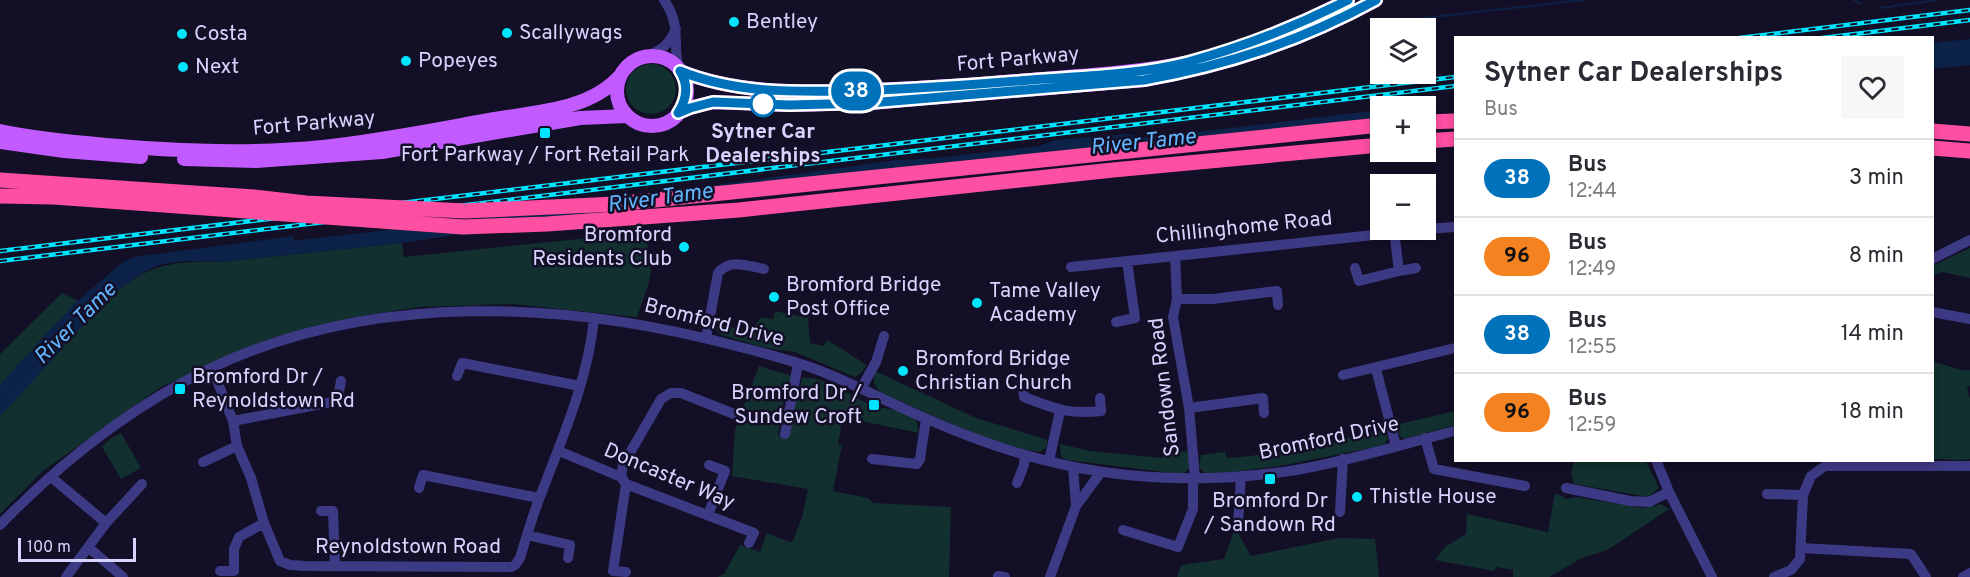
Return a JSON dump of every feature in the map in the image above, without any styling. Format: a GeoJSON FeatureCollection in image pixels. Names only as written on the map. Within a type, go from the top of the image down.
{"type":"FeatureCollection","features":[{"type":"Feature","properties":{"kind":"highway"},"geometry":{"type":"LineString","coordinates":[[1436,122],[1454,121]]}},
{"type":"Feature","properties":{"kind":"highway"},"geometry":{"type":"LineString","coordinates":[[0,180],[254,196],[306,203],[464,212],[616,204],[1370,126]]}},
{"type":"Feature","properties":{"kind":"highway"},"geometry":{"type":"LineString","coordinates":[[1934,130],[1970,134]]}},
{"type":"Feature","properties":{"kind":"highway"},"geometry":{"type":"LineString","coordinates":[[1436,140],[1454,139]]}},
{"type":"Feature","properties":{"kind":"highway"},"geometry":{"type":"LineString","coordinates":[[0,196],[54,197],[451,226],[515,225],[619,220],[739,210],[1113,170],[1370,146]]}},
{"type":"Feature","properties":{"kind":"highway"},"geometry":{"type":"LineString","coordinates":[[1934,148],[1970,151]]}},
{"type":"Feature","properties":{"kind":"main road","name":"Fort Parkway"},"geometry":{"type":"LineString","coordinates":[[0,131],[121,147],[189,151],[323,147],[383,139],[565,106],[595,97],[611,86],[624,69],[634,61],[650,55],[669,60],[679,69],[704,80],[754,89],[820,91],[920,89],[1143,70],[1185,63],[1221,52],[1301,22],[1348,0]]}},
{"type":"Feature","properties":{"kind":"main road","name":"Fort Parkway"},"geometry":{"type":"LineString","coordinates":[[0,142],[64,151],[211,161],[256,161],[382,152],[580,118],[626,116],[641,124],[652,126],[668,121],[678,113],[690,108],[713,102],[789,105],[870,103],[1144,80],[1197,70],[1264,51],[1324,27],[1376,0]]}},
{"type":"Feature","properties":{"kind":"main road"},"geometry":{"type":"LineString","coordinates":[[678,113],[683,106],[686,94],[685,80],[679,69]]}},
{"type":"Feature","properties":{"kind":"main road"},"geometry":{"type":"LineString","coordinates":[[620,76],[617,94],[626,116]]}},
{"type":"Feature","properties":{"kind":"street"},"geometry":{"type":"LineString","coordinates":[[664,0],[673,15],[679,69]]}},
{"type":"Feature","properties":{"kind":"street"},"geometry":{"type":"LineString","coordinates":[[650,55],[663,48],[672,39],[676,29]]}},
{"type":"Feature","properties":{"kind":"street","name":"Chillinghome Road"},"geometry":{"type":"LineString","coordinates":[[1436,228],[1454,227]]}},
{"type":"Feature","properties":{"kind":"street","name":"Chillinghome Road"},"geometry":{"type":"LineString","coordinates":[[1071,267],[1370,234]]}},
{"type":"Feature","properties":{"kind":"street"},"geometry":{"type":"LineString","coordinates":[[1395,240],[1399,271]]}},
{"type":"Feature","properties":{"kind":"street"},"geometry":{"type":"LineString","coordinates":[[1934,258],[1970,240]]}},
{"type":"Feature","properties":{"kind":"street","name":"Sandown Road"},"geometry":{"type":"LineString","coordinates":[[1123,530],[1178,547],[1193,509],[1195,478],[1188,408],[1173,317],[1177,298],[1175,256]]}},
{"type":"Feature","properties":{"kind":"street"},"geometry":{"type":"LineString","coordinates":[[1116,322],[1135,318],[1127,261]]}},
{"type":"Feature","properties":{"kind":"street"},"geometry":{"type":"LineString","coordinates":[[706,338],[718,273],[724,266],[733,263],[764,269]]}},
{"type":"Feature","properties":{"kind":"street"},"geometry":{"type":"LineString","coordinates":[[1355,268],[1359,281],[1416,268]]}},
{"type":"Feature","properties":{"kind":"street"},"geometry":{"type":"LineString","coordinates":[[1177,298],[1213,299],[1277,291],[1278,305]]}},
{"type":"Feature","properties":{"kind":"street","name":"Bromford Drive"},"geometry":{"type":"LineString","coordinates":[[0,525],[83,448],[141,407],[212,368],[279,342],[313,332],[352,322],[423,313],[510,312],[594,318],[647,325],[706,338],[816,370],[979,441],[1025,455],[1101,472],[1148,477],[1241,476],[1298,469],[1454,431]]}},
{"type":"Feature","properties":{"kind":"street"},"geometry":{"type":"LineString","coordinates":[[1934,312],[1970,319]]}},
{"type":"Feature","properties":{"kind":"street","name":"Reynoldstown Road"},"geometry":{"type":"LineString","coordinates":[[212,368],[233,421],[237,446],[250,478],[264,524],[280,561],[290,565],[511,567],[519,558],[539,498],[559,451],[588,362],[594,318]]}},
{"type":"Feature","properties":{"kind":"street"},"geometry":{"type":"LineString","coordinates":[[861,389],[876,362],[884,336]]}},
{"type":"Feature","properties":{"kind":"street"},"geometry":{"type":"LineString","coordinates":[[1343,375],[1376,369],[1454,348]]}},
{"type":"Feature","properties":{"kind":"street"},"geometry":{"type":"LineString","coordinates":[[457,376],[462,363],[580,386]]}},
{"type":"Feature","properties":{"kind":"street"},"geometry":{"type":"LineString","coordinates":[[785,434],[798,364]]}},
{"type":"Feature","properties":{"kind":"street"},"geometry":{"type":"LineString","coordinates":[[1376,369],[1396,446]]}},
{"type":"Feature","properties":{"kind":"street"},"geometry":{"type":"LineString","coordinates":[[233,421],[332,402],[338,397],[341,381]]}},
{"type":"Feature","properties":{"kind":"street"},"geometry":{"type":"LineString","coordinates":[[1022,382],[1024,397],[1060,411],[1083,413],[1101,411],[1100,398]]}},
{"type":"Feature","properties":{"kind":"street"},"geometry":{"type":"LineString","coordinates":[[627,572],[613,571],[623,465],[661,399],[671,393],[681,393],[739,416]]}},
{"type":"Feature","properties":{"kind":"street"},"geometry":{"type":"LineString","coordinates":[[1188,408],[1263,398],[1264,413]]}},
{"type":"Feature","properties":{"kind":"street"},"geometry":{"type":"LineString","coordinates":[[1049,461],[1060,411]]}},
{"type":"Feature","properties":{"kind":"street"},"geometry":{"type":"LineString","coordinates":[[872,459],[917,464],[920,459],[926,419]]}},
{"type":"Feature","properties":{"kind":"street"},"geometry":{"type":"LineString","coordinates":[[1425,438],[1434,469],[1525,486]]}},
{"type":"Feature","properties":{"kind":"street"},"geometry":{"type":"LineString","coordinates":[[203,462],[237,446]]}},
{"type":"Feature","properties":{"kind":"street","name":"Doncaster Way"},"geometry":{"type":"LineString","coordinates":[[559,451],[623,481],[754,533],[749,543]]}},
{"type":"Feature","properties":{"kind":"street"},"geometry":{"type":"LineString","coordinates":[[1017,483],[1025,455]]}},
{"type":"Feature","properties":{"kind":"street"},"geometry":{"type":"LineString","coordinates":[[1340,512],[1343,459]]}},
{"type":"Feature","properties":{"kind":"street"},"geometry":{"type":"LineString","coordinates":[[1660,462],[1669,492],[1712,577]]}},
{"type":"Feature","properties":{"kind":"street"},"geometry":{"type":"LineString","coordinates":[[708,515],[725,471],[709,465]]}},
{"type":"Feature","properties":{"kind":"street"},"geometry":{"type":"LineString","coordinates":[[1774,577],[1791,570],[1800,560],[1803,495],[1811,476],[1825,466],[1970,466]]}},
{"type":"Feature","properties":{"kind":"street"},"geometry":{"type":"LineString","coordinates":[[1073,467],[1076,506]]}},
{"type":"Feature","properties":{"kind":"street"},"geometry":{"type":"LineString","coordinates":[[1050,577],[1076,506],[1101,472]]}},
{"type":"Feature","properties":{"kind":"street"},"geometry":{"type":"LineString","coordinates":[[419,488],[423,475],[539,498]]}},
{"type":"Feature","properties":{"kind":"street"},"geometry":{"type":"LineString","coordinates":[[1238,525],[1241,476]]}},
{"type":"Feature","properties":{"kind":"street"},"geometry":{"type":"LineString","coordinates":[[51,477],[106,523]]}},
{"type":"Feature","properties":{"kind":"street"},"geometry":{"type":"LineString","coordinates":[[66,577],[106,523],[142,484]]}},
{"type":"Feature","properties":{"kind":"street"},"geometry":{"type":"LineString","coordinates":[[1566,488],[1630,501],[1649,502],[1669,492]]}},
{"type":"Feature","properties":{"kind":"street"},"geometry":{"type":"LineString","coordinates":[[1767,494],[1803,495]]}},
{"type":"Feature","properties":{"kind":"street"},"geometry":{"type":"LineString","coordinates":[[321,511],[333,510],[335,566]]}},
{"type":"Feature","properties":{"kind":"street"},"geometry":{"type":"LineString","coordinates":[[220,571],[234,572],[234,549],[238,537],[264,524]]}},
{"type":"Feature","properties":{"kind":"street"},"geometry":{"type":"LineString","coordinates":[[527,535],[570,545],[568,558]]}},
{"type":"Feature","properties":{"kind":"street"},"geometry":{"type":"LineString","coordinates":[[88,547],[123,577]]}},
{"type":"Feature","properties":{"kind":"street"},"geometry":{"type":"LineString","coordinates":[[1801,548],[1911,554],[1926,577]]}},
{"type":"Feature","properties":{"kind":"street"},"geometry":{"type":"LineString","coordinates":[[1963,577],[1970,573]]}},
{"type":"Feature","properties":{"kind":"street"},"geometry":{"type":"LineString","coordinates":[[998,576],[1005,577]]}},
{"type":"Feature","properties":{"kind":"green space"},"geometry":{"type":"Polygon","coordinates":[[[646,64],[656,64],[669,71],[676,84],[676,94],[669,107],[656,114],[646,114],[637,110],[630,103],[626,94],[626,84],[630,75],[637,68],[646,64]]]}},
{"type":"Feature","properties":{"kind":"green space"},"geometry":{"type":"Polygon","coordinates":[[[646,232],[651,272],[637,317],[513,304],[420,307],[368,315],[275,337],[161,387],[43,471],[0,514],[0,354],[62,293],[98,310],[126,284],[140,275],[168,265],[221,262],[402,243],[404,257],[646,232]]]}},
{"type":"Feature","properties":{"kind":"green space"},"geometry":{"type":"Polygon","coordinates":[[[1970,248],[1970,278],[1942,272],[1934,275],[1934,265],[1970,248]]]}},
{"type":"Feature","properties":{"kind":"green space"},"geometry":{"type":"Polygon","coordinates":[[[775,311],[808,318],[810,343],[824,346],[826,341],[829,341],[867,365],[855,377],[795,352],[766,348],[721,335],[716,329],[715,324],[751,331],[761,317],[773,319],[775,311]]]}},
{"type":"Feature","properties":{"kind":"green space"},"geometry":{"type":"Polygon","coordinates":[[[1934,362],[1961,370],[1970,370],[1970,386],[1967,387],[1970,399],[1970,459],[1934,459],[1934,362]]]}},
{"type":"Feature","properties":{"kind":"green space"},"geometry":{"type":"Polygon","coordinates":[[[759,366],[792,376],[789,391],[785,391],[778,435],[787,436],[802,378],[821,380],[871,405],[916,418],[919,433],[843,416],[838,444],[842,445],[833,491],[868,498],[873,503],[951,507],[949,577],[717,577],[724,574],[740,545],[760,552],[767,533],[790,542],[793,541],[802,517],[808,489],[732,476],[735,430],[759,366]]]}},
{"type":"Feature","properties":{"kind":"green space"},"geometry":{"type":"Polygon","coordinates":[[[875,371],[976,418],[1048,440],[1046,448],[1039,452],[999,442],[882,393],[874,383],[875,371]]]}},
{"type":"Feature","properties":{"kind":"green space"},"geometry":{"type":"Polygon","coordinates":[[[1454,411],[1454,425],[1405,439],[1400,436],[1395,425],[1454,411]]]}},
{"type":"Feature","properties":{"kind":"green space"},"geometry":{"type":"Polygon","coordinates":[[[1385,429],[1388,439],[1380,446],[1280,466],[1210,475],[1205,474],[1199,467],[1201,455],[1225,452],[1227,458],[1267,454],[1385,429]]]}},
{"type":"Feature","properties":{"kind":"green space"},"geometry":{"type":"Polygon","coordinates":[[[121,433],[141,468],[121,479],[102,447],[111,438],[121,433]]]}},
{"type":"Feature","properties":{"kind":"green space"},"geometry":{"type":"Polygon","coordinates":[[[1060,444],[1090,451],[1162,458],[1162,453],[1190,451],[1190,467],[1186,472],[1180,474],[1068,460],[1061,457],[1060,444]]]}},
{"type":"Feature","properties":{"kind":"green space"},"geometry":{"type":"Polygon","coordinates":[[[1574,462],[1646,462],[1659,488],[1648,497],[1574,484],[1571,474],[1574,462]]]}},
{"type":"Feature","properties":{"kind":"green space"},"geometry":{"type":"Polygon","coordinates":[[[1555,493],[1567,499],[1576,497],[1644,508],[1661,504],[1669,509],[1609,549],[1580,559],[1549,577],[1513,577],[1513,570],[1496,567],[1494,571],[1435,560],[1445,547],[1466,534],[1467,514],[1548,532],[1555,493]]]}},
{"type":"Feature","properties":{"kind":"green space"},"geometry":{"type":"Polygon","coordinates":[[[1235,528],[1251,556],[1339,538],[1375,539],[1379,577],[1177,577],[1181,565],[1224,559],[1235,528]]]}},
{"type":"Feature","properties":{"kind":"water"},"geometry":{"type":"Polygon","coordinates":[[[1970,39],[1970,65],[1934,69],[1934,43],[1970,39]]]}},
{"type":"Feature","properties":{"kind":"water","name":"River Tame"},"geometry":{"type":"Polygon","coordinates":[[[1370,111],[1370,127],[614,210],[402,243],[221,262],[168,263],[139,275],[115,293],[0,416],[0,386],[6,378],[73,305],[123,262],[134,257],[293,236],[294,241],[438,224],[897,160],[936,158],[1039,146],[1056,140],[1125,134],[1143,137],[1370,111]]]}},
{"type":"Feature","properties":{"kind":"waterway"},"geometry":{"type":"LineString","coordinates":[[1423,18],[1583,0]]}},
{"type":"Feature","properties":{"kind":"waterway"},"geometry":{"type":"LineString","coordinates":[[1854,0],[1861,4]]}},
{"type":"Feature","properties":{"kind":"waterway"},"geometry":{"type":"LineString","coordinates":[[1881,8],[1936,0]]}},
{"type":"Feature","properties":{"kind":"railway"},"geometry":{"type":"LineString","coordinates":[[1756,36],[1970,10]]}},
{"type":"Feature","properties":{"kind":"railway"},"geometry":{"type":"LineString","coordinates":[[1838,36],[1970,20]]}},
{"type":"Feature","properties":{"kind":"railway"},"geometry":{"type":"LineString","coordinates":[[0,251],[1454,77]]}},
{"type":"Feature","properties":{"kind":"railway"},"geometry":{"type":"LineString","coordinates":[[0,261],[1454,86]]}},
{"type":"Feature","properties":{"kind":"bus line","name":"38"},"geometry":{"type":"LineString","coordinates":[[1348,0],[1323,13],[1221,52],[1185,63],[1106,74],[920,89],[787,91],[726,85],[680,71],[685,80],[686,94],[683,106],[678,113],[713,102],[789,105],[870,103],[1144,80],[1226,63],[1264,51],[1324,27],[1376,0]]}},
{"type":"Feature","properties":{"kind":"place","name":"Bentley"},"geometry":{"type":"Point","coordinates":[734,22]}},
{"type":"Feature","properties":{"kind":"place","name":"Scallywags"},"geometry":{"type":"Point","coordinates":[507,33]}},
{"type":"Feature","properties":{"kind":"place","name":"Costa"},"geometry":{"type":"Point","coordinates":[182,34]}},
{"type":"Feature","properties":{"kind":"place","name":"Popeyes"},"geometry":{"type":"Point","coordinates":[406,61]}},
{"type":"Feature","properties":{"kind":"place","name":"Next"},"geometry":{"type":"Point","coordinates":[183,67]}},
{"type":"Feature","properties":{"kind":"place","name":"Sytner Car Dealerships"},"geometry":{"type":"Point","coordinates":[763,104]}},
{"type":"Feature","properties":{"kind":"place","name":"Fort Parkway / Fort Retail Park"},"geometry":{"type":"Point","coordinates":[545,133]}},
{"type":"Feature","properties":{"kind":"place","name":"Bromford Residents Club"},"geometry":{"type":"Point","coordinates":[684,247]}},
{"type":"Feature","properties":{"kind":"place","name":"Bromford Bridge Post Office"},"geometry":{"type":"Point","coordinates":[774,297]}},
{"type":"Feature","properties":{"kind":"place","name":"Tame Valley Academy"},"geometry":{"type":"Point","coordinates":[977,303]}},
{"type":"Feature","properties":{"kind":"place","name":"Bromford Bridge Christian Church"},"geometry":{"type":"Point","coordinates":[903,371]}},
{"type":"Feature","properties":{"kind":"place","name":"Bromford Dr / Reynoldstown Rd"},"geometry":{"type":"Point","coordinates":[180,389]}},
{"type":"Feature","properties":{"kind":"place","name":"Bromford Dr / Sundew Croft"},"geometry":{"type":"Point","coordinates":[874,405]}},
{"type":"Feature","properties":{"kind":"place","name":"Bromford Dr / Sandown Rd"},"geometry":{"type":"Point","coordinates":[1270,479]}},
{"type":"Feature","properties":{"kind":"place","name":"Thistle House"},"geometry":{"type":"Point","coordinates":[1357,497]}}]}
